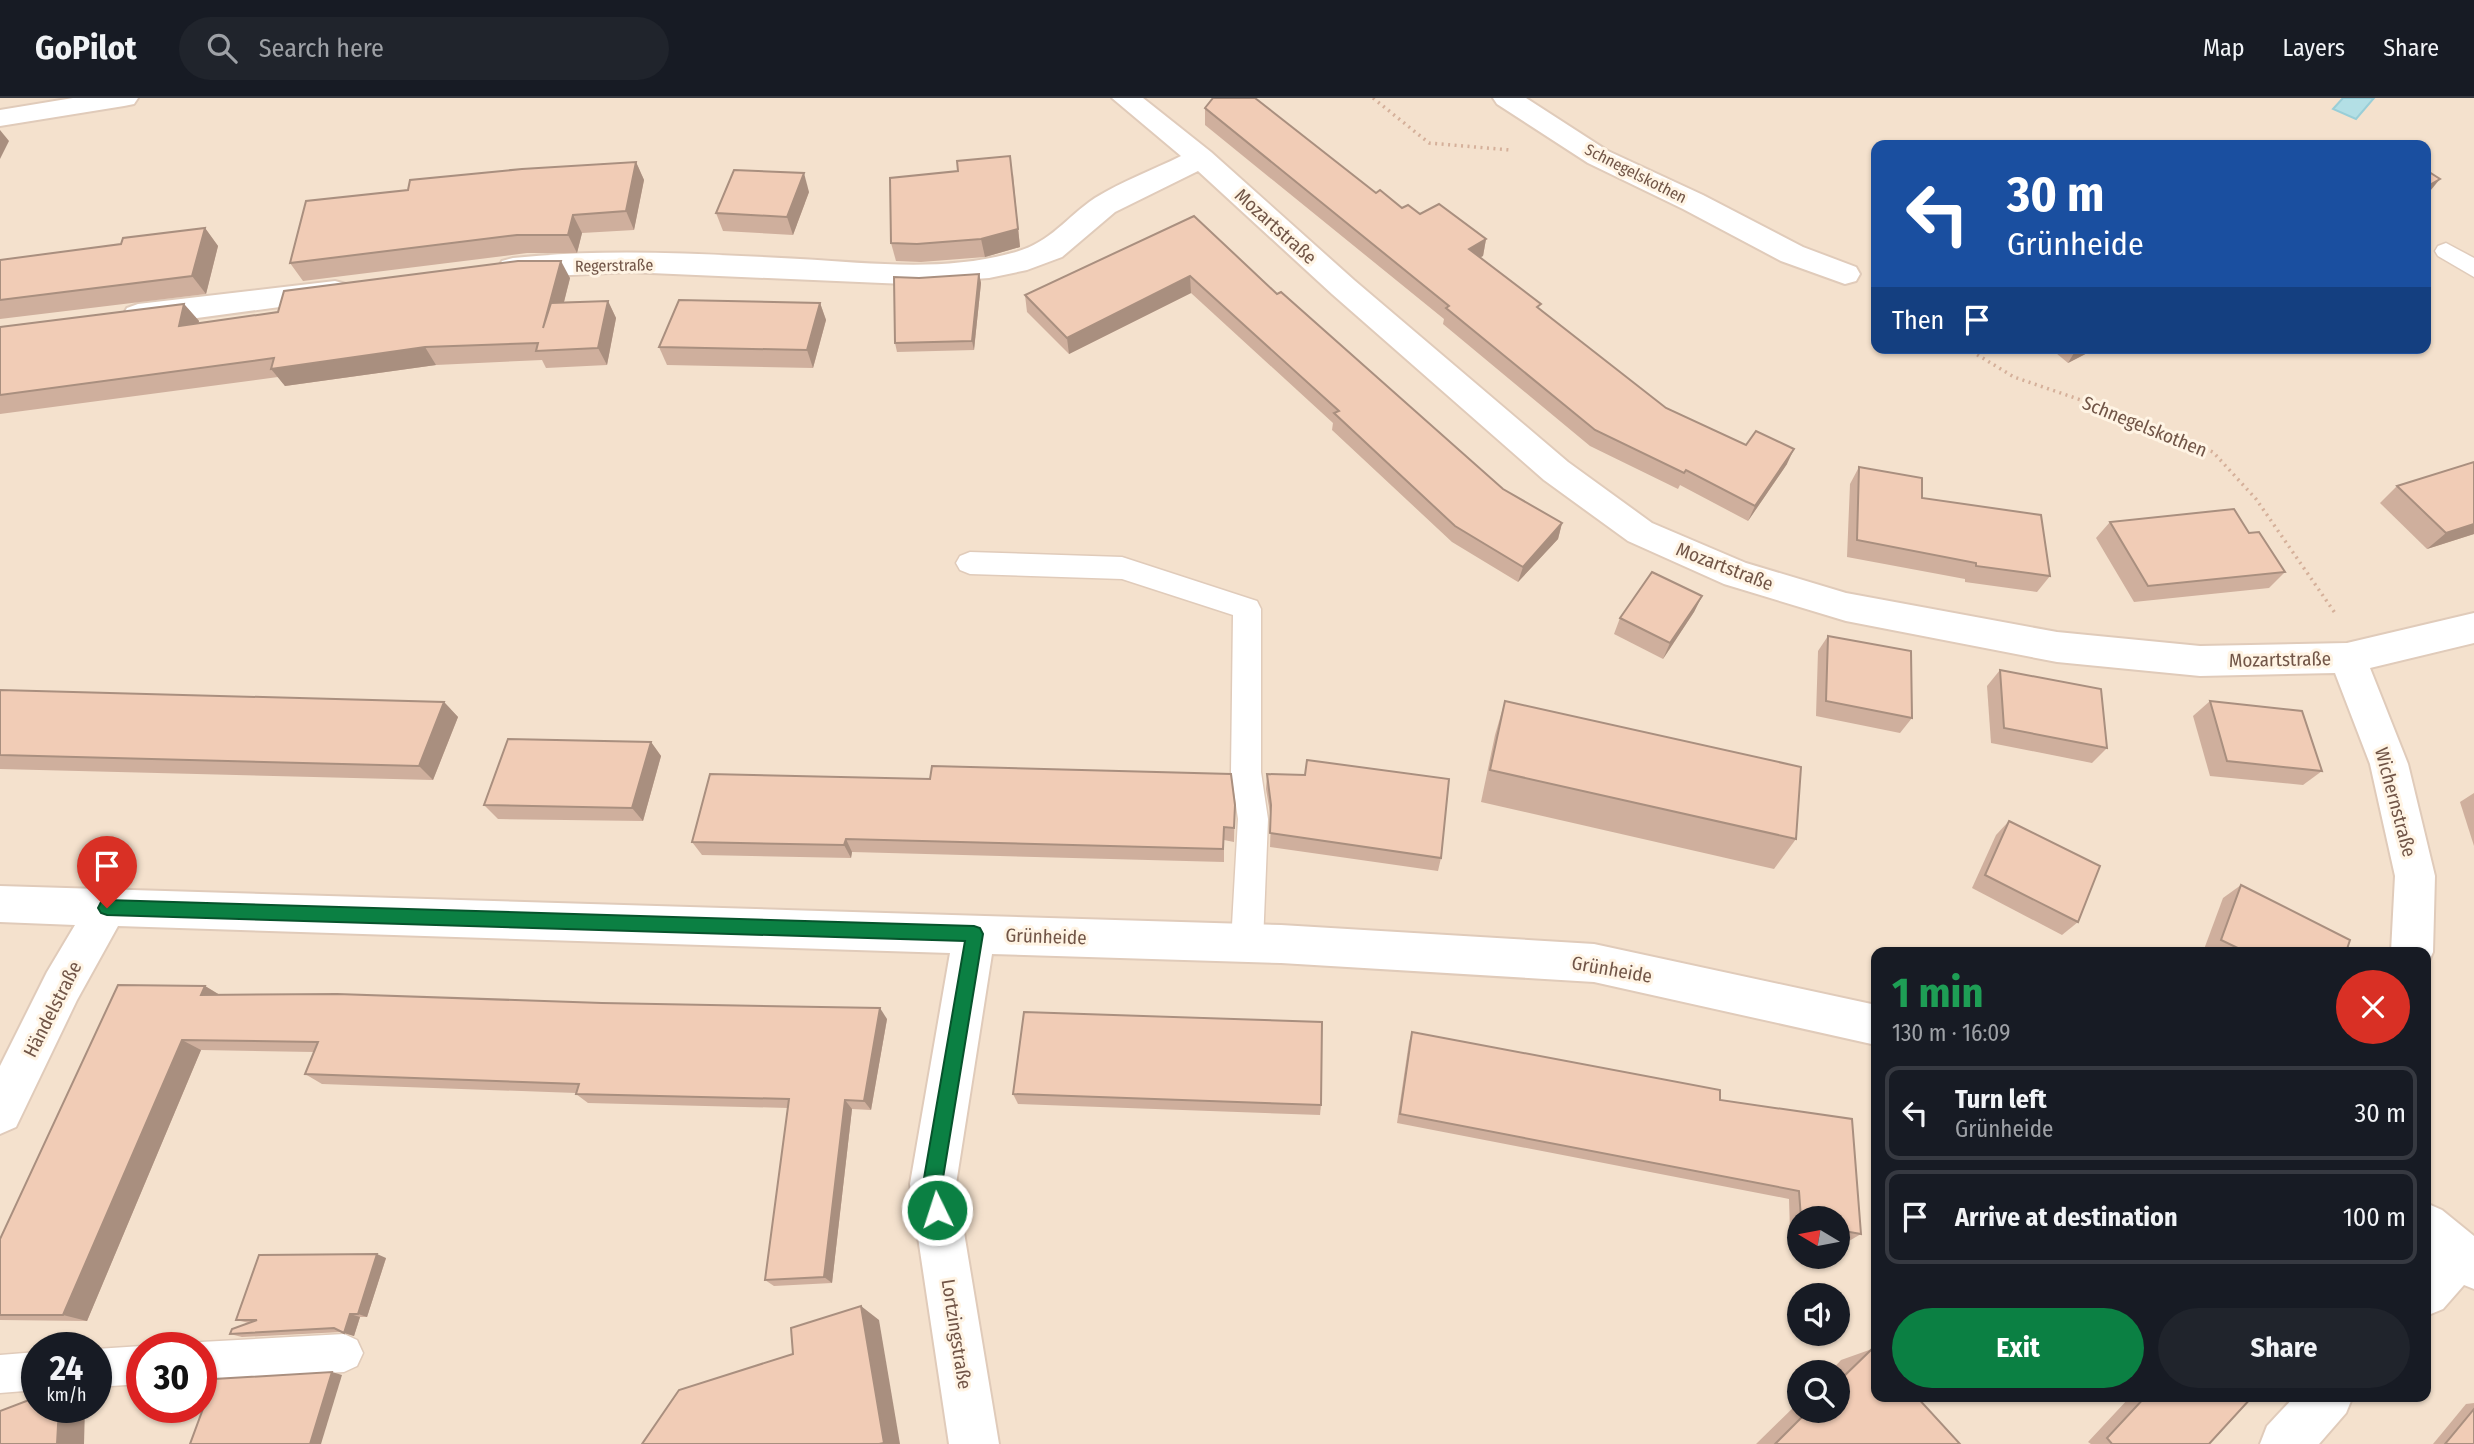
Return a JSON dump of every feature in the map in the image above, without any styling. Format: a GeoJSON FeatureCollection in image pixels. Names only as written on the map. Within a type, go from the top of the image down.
{"type":"FeatureCollection","features":[{"type":"Feature","properties":{"kind":"street"},"geometry":{"type":"LineString","coordinates":[[0,118],[124,98]]}},
{"type":"Feature","properties":{"kind":"street","name":"Mozartstraße"},"geometry":{"type":"LineString","coordinates":[[1126,98],[1201,158],[1343,287],[1556,471],[1640,532],[1736,574],[1846,607],[2057,647],[2200,661],[2347,658],[2474,628]]}},
{"type":"Feature","properties":{"kind":"street","name":"Schnegelskothen"},"geometry":{"type":"LineString","coordinates":[[1507,98],[1598,157],[1693,202],[1792,254],[1845,274]]}},
{"type":"Feature","properties":{"kind":"street","name":"Regerstraße"},"geometry":{"type":"LineString","coordinates":[[488,271],[527,266],[615,263],[921,275],[985,270],[1045,253],[1078,230],[1104,206],[1201,158]]}},
{"type":"Feature","properties":{"kind":"street"},"geometry":{"type":"LineString","coordinates":[[113,318],[357,288]]}},
{"type":"Feature","properties":{"kind":"street","name":"Wichernstraße"},"geometry":{"type":"LineString","coordinates":[[2347,658],[2389,764],[2415,876],[2412,947]]}},
{"type":"Feature","properties":{"kind":"street","name":"Grünheide"},"geometry":{"type":"LineString","coordinates":[[0,904],[1247,943],[1594,963],[1871,1024]]}},
{"type":"Feature","properties":{"kind":"street","name":"Händelstraße"},"geometry":{"type":"LineString","coordinates":[[0,1112],[62,986],[107,908]]}},
{"type":"Feature","properties":{"kind":"street","name":"Lortzingstraße"},"geometry":{"type":"LineString","coordinates":[[974,934],[933,1184],[974,1444]]}},
{"type":"Feature","properties":{"kind":"street"},"geometry":{"type":"LineString","coordinates":[[2431,1230],[2468,1260],[2431,1288]]}},
{"type":"Feature","properties":{"kind":"street"},"geometry":{"type":"LineString","coordinates":[[2285,1444],[2324,1402]]}},
{"type":"Feature","properties":{"kind":"lane"},"geometry":{"type":"LineString","coordinates":[[2446,251],[2474,269]]}},
{"type":"Feature","properties":{"kind":"lane"},"geometry":{"type":"LineString","coordinates":[[970,564],[1122,568],[1247,609],[1246,772],[1252,818],[1247,943]]}},
{"type":"Feature","properties":{"kind":"lane"},"geometry":{"type":"LineString","coordinates":[[217,1361],[344,1353]]}},
{"type":"Feature","properties":{"kind":"lane"},"geometry":{"type":"LineString","coordinates":[[0,1374],[21,1372]]}},
{"type":"Feature","properties":{"kind":"path"},"geometry":{"type":"LineString","coordinates":[[1373,98],[1429,143],[1520,150]]}},
{"type":"Feature","properties":{"kind":"path","name":"Schnegelskothen"},"geometry":{"type":"LineString","coordinates":[[1976,354],[2014,377],[2148,423],[2213,452],[2256,499],[2335,610],[2338,635],[2347,658]]}},
{"type":"Feature","properties":{"kind":"shaded area"},"geometry":{"type":"Polygon","coordinates":[[[0,98],[2474,98],[2474,1444],[0,1444],[0,98]]]}},
{"type":"Feature","properties":{"kind":"water"},"geometry":{"type":"Polygon","coordinates":[[[2343,98],[2374,98],[2356,119],[2333,109],[2343,98]]]}},
{"type":"Feature","properties":{"kind":"building"},"geometry":{"type":"Polygon","coordinates":[[[1213,98],[1255,98],[1376,193],[1380,190],[1402,208],[1408,205],[1420,214],[1439,204],[1486,239],[1469,249],[1541,304],[1537,307],[1666,408],[1746,445],[1756,431],[1794,449],[1755,506],[1686,470],[1684,473],[1595,430],[1446,308],[1449,306],[1205,108],[1213,98]]]}},
{"type":"Feature","properties":{"kind":"building"},"geometry":{"type":"Polygon","coordinates":[[[1010,156],[1018,229],[981,239],[917,244],[891,243],[890,178],[958,171],[957,161],[1010,156]]]}},
{"type":"Feature","properties":{"kind":"building"},"geometry":{"type":"Polygon","coordinates":[[[636,162],[626,211],[573,215],[568,235],[517,235],[290,263],[306,201],[408,190],[410,180],[636,162]]]}},
{"type":"Feature","properties":{"kind":"building"},"geometry":{"type":"Polygon","coordinates":[[[734,170],[804,173],[787,217],[716,213],[734,170]]]}},
{"type":"Feature","properties":{"kind":"building"},"geometry":{"type":"Polygon","coordinates":[[[2431,173],[2440,179],[2431,184],[2431,173]]]}},
{"type":"Feature","properties":{"kind":"building"},"geometry":{"type":"Polygon","coordinates":[[[1194,216],[1277,294],[1281,292],[1503,489],[1562,523],[1523,567],[1455,526],[1334,413],[1339,411],[1190,276],[1067,338],[1025,295],[1194,216]]]}},
{"type":"Feature","properties":{"kind":"building"},"geometry":{"type":"Polygon","coordinates":[[[205,228],[192,276],[0,300],[0,260],[121,244],[123,238],[205,228]]]}},
{"type":"Feature","properties":{"kind":"building"},"geometry":{"type":"Polygon","coordinates":[[[518,261],[561,261],[543,328],[551,303],[608,301],[598,348],[536,351],[538,343],[425,347],[271,369],[274,358],[0,395],[0,327],[184,304],[179,326],[278,312],[284,291],[518,261]]]}},
{"type":"Feature","properties":{"kind":"building"},"geometry":{"type":"Polygon","coordinates":[[[979,274],[972,341],[895,343],[894,277],[979,274]]]}},
{"type":"Feature","properties":{"kind":"building"},"geometry":{"type":"Polygon","coordinates":[[[679,300],[820,303],[807,350],[659,347],[679,300]]]}},
{"type":"Feature","properties":{"kind":"building"},"geometry":{"type":"Polygon","coordinates":[[[2474,462],[2474,524],[2446,533],[2397,486],[2474,462]]]}},
{"type":"Feature","properties":{"kind":"building"},"geometry":{"type":"Polygon","coordinates":[[[1859,467],[1922,478],[1922,498],[2041,515],[2050,576],[1976,566],[1976,563],[1857,540],[1859,467]]]}},
{"type":"Feature","properties":{"kind":"building"},"geometry":{"type":"Polygon","coordinates":[[[2234,509],[2249,533],[2259,532],[2285,572],[2148,586],[2110,522],[2234,509]]]}},
{"type":"Feature","properties":{"kind":"building"},"geometry":{"type":"Polygon","coordinates":[[[1652,572],[1702,596],[1670,643],[1620,618],[1652,572]]]}},
{"type":"Feature","properties":{"kind":"building"},"geometry":{"type":"Polygon","coordinates":[[[1828,636],[1911,651],[1912,718],[1826,701],[1828,636]]]}},
{"type":"Feature","properties":{"kind":"building"},"geometry":{"type":"Polygon","coordinates":[[[2000,670],[2101,689],[2107,748],[2004,728],[2000,670]]]}},
{"type":"Feature","properties":{"kind":"building"},"geometry":{"type":"Polygon","coordinates":[[[0,690],[444,702],[419,766],[0,755],[0,690]]]}},
{"type":"Feature","properties":{"kind":"building"},"geometry":{"type":"Polygon","coordinates":[[[1505,701],[1801,767],[1796,839],[1490,770],[1505,701]]]}},
{"type":"Feature","properties":{"kind":"building"},"geometry":{"type":"Polygon","coordinates":[[[2210,701],[2302,711],[2322,771],[2227,761],[2210,701]]]}},
{"type":"Feature","properties":{"kind":"building"},"geometry":{"type":"Polygon","coordinates":[[[508,739],[651,742],[632,808],[484,805],[508,739]]]}},
{"type":"Feature","properties":{"kind":"building"},"geometry":{"type":"Polygon","coordinates":[[[1307,760],[1449,779],[1441,858],[1270,833],[1271,805],[1267,774],[1305,775],[1307,760]]]}},
{"type":"Feature","properties":{"kind":"building"},"geometry":{"type":"Polygon","coordinates":[[[932,766],[1231,774],[1235,805],[1234,828],[1224,827],[1223,849],[846,839],[844,845],[692,842],[710,774],[930,779],[932,766]]]}},
{"type":"Feature","properties":{"kind":"building"},"geometry":{"type":"Polygon","coordinates":[[[2009,821],[2100,866],[2078,922],[1985,875],[2009,821]]]}},
{"type":"Feature","properties":{"kind":"building"},"geometry":{"type":"Polygon","coordinates":[[[2241,885],[2350,940],[2348,947],[2236,947],[2221,940],[2241,885]]]}},
{"type":"Feature","properties":{"kind":"building"},"geometry":{"type":"Polygon","coordinates":[[[118,985],[205,986],[201,995],[337,994],[602,1003],[880,1008],[864,1101],[845,1100],[824,1277],[765,1280],[789,1099],[576,1094],[579,1084],[305,1074],[318,1042],[182,1040],[63,1315],[0,1315],[0,1239],[118,985]]]}},
{"type":"Feature","properties":{"kind":"building"},"geometry":{"type":"Polygon","coordinates":[[[1024,1012],[1322,1022],[1321,1105],[1013,1094],[1024,1012]]]}},
{"type":"Feature","properties":{"kind":"building"},"geometry":{"type":"Polygon","coordinates":[[[1412,1032],[1720,1090],[1720,1100],[1852,1119],[1861,1234],[1850,1232],[1850,1206],[1800,1206],[1799,1191],[1400,1114],[1412,1032]]]}},
{"type":"Feature","properties":{"kind":"building"},"geometry":{"type":"Polygon","coordinates":[[[377,1254],[358,1314],[350,1314],[344,1333],[334,1328],[230,1334],[232,1329],[257,1320],[236,1320],[259,1255],[377,1254]]]}},
{"type":"Feature","properties":{"kind":"building"},"geometry":{"type":"Polygon","coordinates":[[[861,1306],[884,1443],[642,1444],[679,1390],[793,1354],[791,1328],[861,1306]]]}},
{"type":"Feature","properties":{"kind":"building"},"geometry":{"type":"Polygon","coordinates":[[[1871,1350],[1871,1402],[1922,1402],[1960,1444],[1775,1444],[1796,1423],[1850,1423],[1850,1370],[1871,1350]]]}},
{"type":"Feature","properties":{"kind":"building"},"geometry":{"type":"Polygon","coordinates":[[[332,1372],[310,1444],[190,1444],[198,1423],[217,1423],[217,1379],[332,1372]]]}},
{"type":"Feature","properties":{"kind":"building"},"geometry":{"type":"Polygon","coordinates":[[[2140,1402],[2248,1402],[2209,1444],[2112,1444],[2107,1438],[2140,1402]]]}},
{"type":"Feature","properties":{"kind":"building"},"geometry":{"type":"Polygon","coordinates":[[[21,1403],[21,1423],[58,1423],[57,1444],[0,1444],[0,1411],[21,1403]]]}},
{"type":"Feature","properties":{"kind":"building"},"geometry":{"type":"Polygon","coordinates":[[[2474,1409],[2474,1444],[2445,1444],[2474,1409]]]}},
{"type":"Feature","properties":{"kind":"route"},"geometry":{"type":"LineString","coordinates":[[107,908],[974,934],[933,1184],[937,1210]]}}]}
